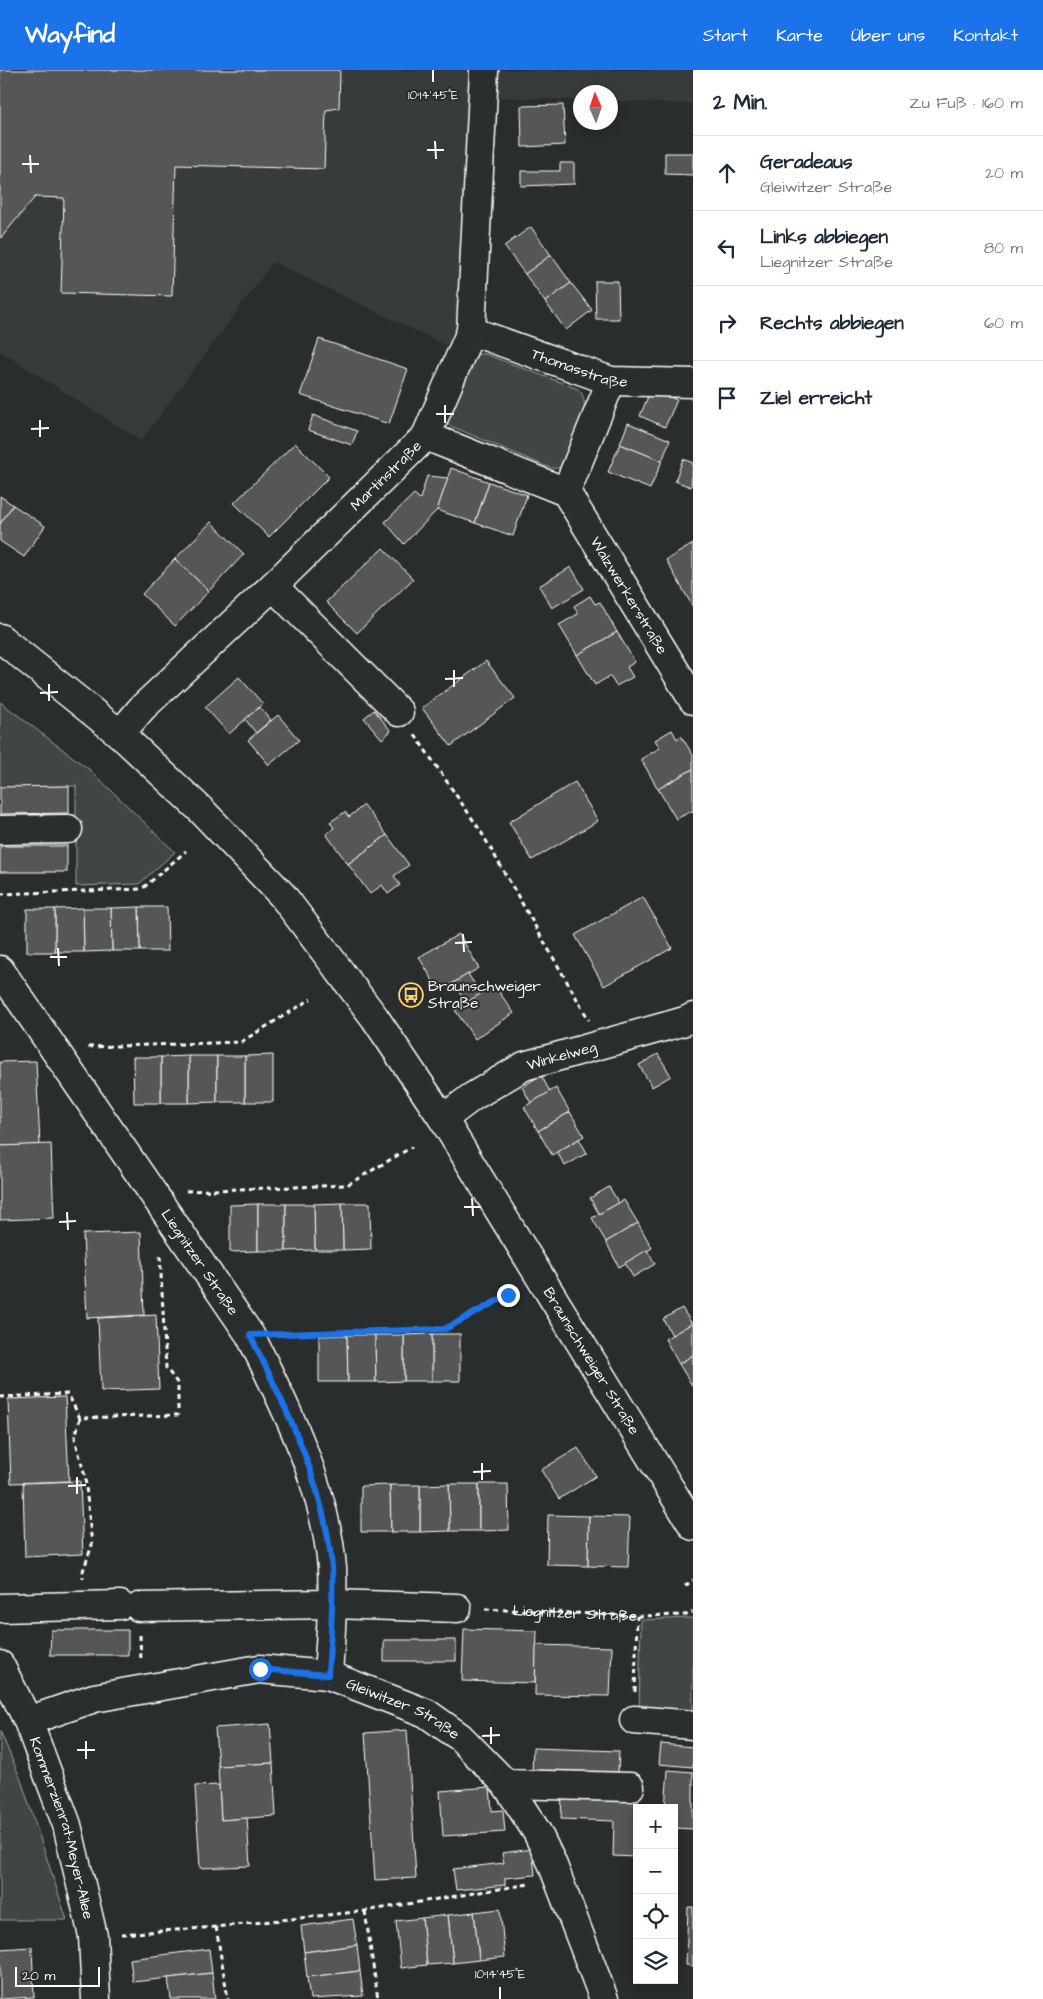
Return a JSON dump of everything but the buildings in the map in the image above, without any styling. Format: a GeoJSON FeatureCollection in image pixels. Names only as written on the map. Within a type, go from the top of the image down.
{"type":"FeatureCollection","features":[{"type":"Feature","properties":{"kind":"street","name":"Martinstraße"},"geometry":{"type":"LineString","coordinates":[[120,734],[142,708],[273,586],[426,436],[471,330],[484,70]]}},
{"type":"Feature","properties":{"kind":"street","name":"Thomasstraße"},"geometry":{"type":"LineString","coordinates":[[471,330],[611,381],[693,383]]}},
{"type":"Feature","properties":{"kind":"street"},"geometry":{"type":"LineString","coordinates":[[426,436],[566,492],[611,381]]}},
{"type":"Feature","properties":{"kind":"street","name":"Walzwerkerstraße"},"geometry":{"type":"LineString","coordinates":[[566,492],[693,700]]}},
{"type":"Feature","properties":{"kind":"street"},"geometry":{"type":"LineString","coordinates":[[273,586],[399,712]]}},
{"type":"Feature","properties":{"kind":"street","name":"Braunschweiger Straße"},"geometry":{"type":"LineString","coordinates":[[0,638],[120,734],[202,811],[283,896],[375,1018],[443,1119],[693,1526]]}},
{"type":"Feature","properties":{"kind":"street"},"geometry":{"type":"LineString","coordinates":[[0,830],[68,830]]}},
{"type":"Feature","properties":{"kind":"street","name":"Liegnitzer Straße"},"geometry":{"type":"LineString","coordinates":[[0,970],[156,1201],[250,1335],[284,1404],[320,1497],[332,1568],[328,1675]]}},
{"type":"Feature","properties":{"kind":"street","name":"Winkelweg"},"geometry":{"type":"LineString","coordinates":[[443,1119],[472,1097],[524,1066],[685,1021],[693,1017]]}},
{"type":"Feature","properties":{"kind":"street"},"geometry":{"type":"LineString","coordinates":[[0,1608],[84,1605],[332,1604],[457,1608]]}},
{"type":"Feature","properties":{"kind":"street","name":"Kommerzienrat-Meyer-Allee"},"geometry":{"type":"LineString","coordinates":[[0,1665],[28,1721],[67,1824],[93,1936],[96,1999]]}},
{"type":"Feature","properties":{"kind":"street","name":"Gleiwitzer Straße"},"geometry":{"type":"LineString","coordinates":[[28,1721],[94,1698],[260,1669],[328,1675],[426,1713],[460,1737],[506,1784],[537,1832],[558,1879],[604,1999]]}},
{"type":"Feature","properties":{"kind":"street"},"geometry":{"type":"LineString","coordinates":[[634,1720],[693,1725]]}},
{"type":"Feature","properties":{"kind":"street"},"geometry":{"type":"LineString","coordinates":[[506,1784],[630,1787]]}},
{"type":"Feature","properties":{"kind":"path"},"geometry":{"type":"LineString","coordinates":[[399,712],[480,830],[603,1044]]}},
{"type":"Feature","properties":{"kind":"path"},"geometry":{"type":"LineString","coordinates":[[0,894],[142,889],[186,851]]}},
{"type":"Feature","properties":{"kind":"path"},"geometry":{"type":"LineString","coordinates":[[54,1048],[241,1042],[311,999]]}},
{"type":"Feature","properties":{"kind":"path"},"geometry":{"type":"LineString","coordinates":[[156,1201],[176,1192],[347,1185],[412,1147]]}},
{"type":"Feature","properties":{"kind":"path"},"geometry":{"type":"LineString","coordinates":[[80,1418],[178,1415],[178,1384],[166,1368],[159,1250]]}},
{"type":"Feature","properties":{"kind":"path"},"geometry":{"type":"LineString","coordinates":[[250,1335],[445,1329],[508,1295]]}},
{"type":"Feature","properties":{"kind":"path"},"geometry":{"type":"LineString","coordinates":[[0,1397],[68,1394],[80,1418],[75,1438],[85,1477],[92,1546],[83,1571],[84,1605]]}},
{"type":"Feature","properties":{"kind":"path"},"geometry":{"type":"LineString","coordinates":[[684,1586],[693,1580]]}},
{"type":"Feature","properties":{"kind":"path"},"geometry":{"type":"LineString","coordinates":[[130,1606],[141,1690]]}},
{"type":"Feature","properties":{"kind":"path","name":"Liegnitzer Straße"},"geometry":{"type":"LineString","coordinates":[[457,1608],[637,1616],[686,1615],[693,1612]]}},
{"type":"Feature","properties":{"kind":"path"},"geometry":{"type":"LineString","coordinates":[[93,1936],[216,1927],[365,1911],[558,1879]]}},
{"type":"Feature","properties":{"kind":"path"},"geometry":{"type":"LineString","coordinates":[[365,1911],[378,1999]]}},
{"type":"Feature","properties":{"kind":"path"},"geometry":{"type":"LineString","coordinates":[[216,1927],[228,1999]]}},
{"type":"Feature","properties":{"kind":"shaded area"},"geometry":{"type":"Polygon","coordinates":[[[0,70],[693,70],[693,104],[618,101],[618,85],[573,85],[573,100],[469,96],[456,325],[447,346],[273,262],[141,441],[0,351],[0,70]]]}},
{"type":"Feature","properties":{"kind":"shaded area"},"geometry":{"type":"Polygon","coordinates":[[[485,354],[578,389],[581,393],[584,404],[581,420],[567,457],[560,467],[545,466],[446,424],[469,363],[473,357],[485,354]]]}},
{"type":"Feature","properties":{"kind":"shaded area"},"geometry":{"type":"Polygon","coordinates":[[[0,702],[90,770],[175,852],[139,884],[76,886],[76,786],[0,787],[0,702]]]}},
{"type":"Feature","properties":{"kind":"shaded area"},"geometry":{"type":"Polygon","coordinates":[[[693,1618],[693,1716],[639,1712],[641,1620],[693,1618]]]}},
{"type":"Feature","properties":{"kind":"shaded area"},"geometry":{"type":"Polygon","coordinates":[[[0,1731],[21,1780],[67,1920],[0,1920],[0,1731]]]}},
{"type":"Feature","properties":{"kind":"place","name":"Braunschweiger Straße"},"geometry":{"type":"Point","coordinates":[411,995]}},
{"type":"Feature","properties":{"kind":"route"},"geometry":{"type":"LineString","coordinates":[[260,1669],[328,1675],[332,1568],[320,1497],[280,1396],[250,1335],[445,1329],[508,1295]]}}]}
